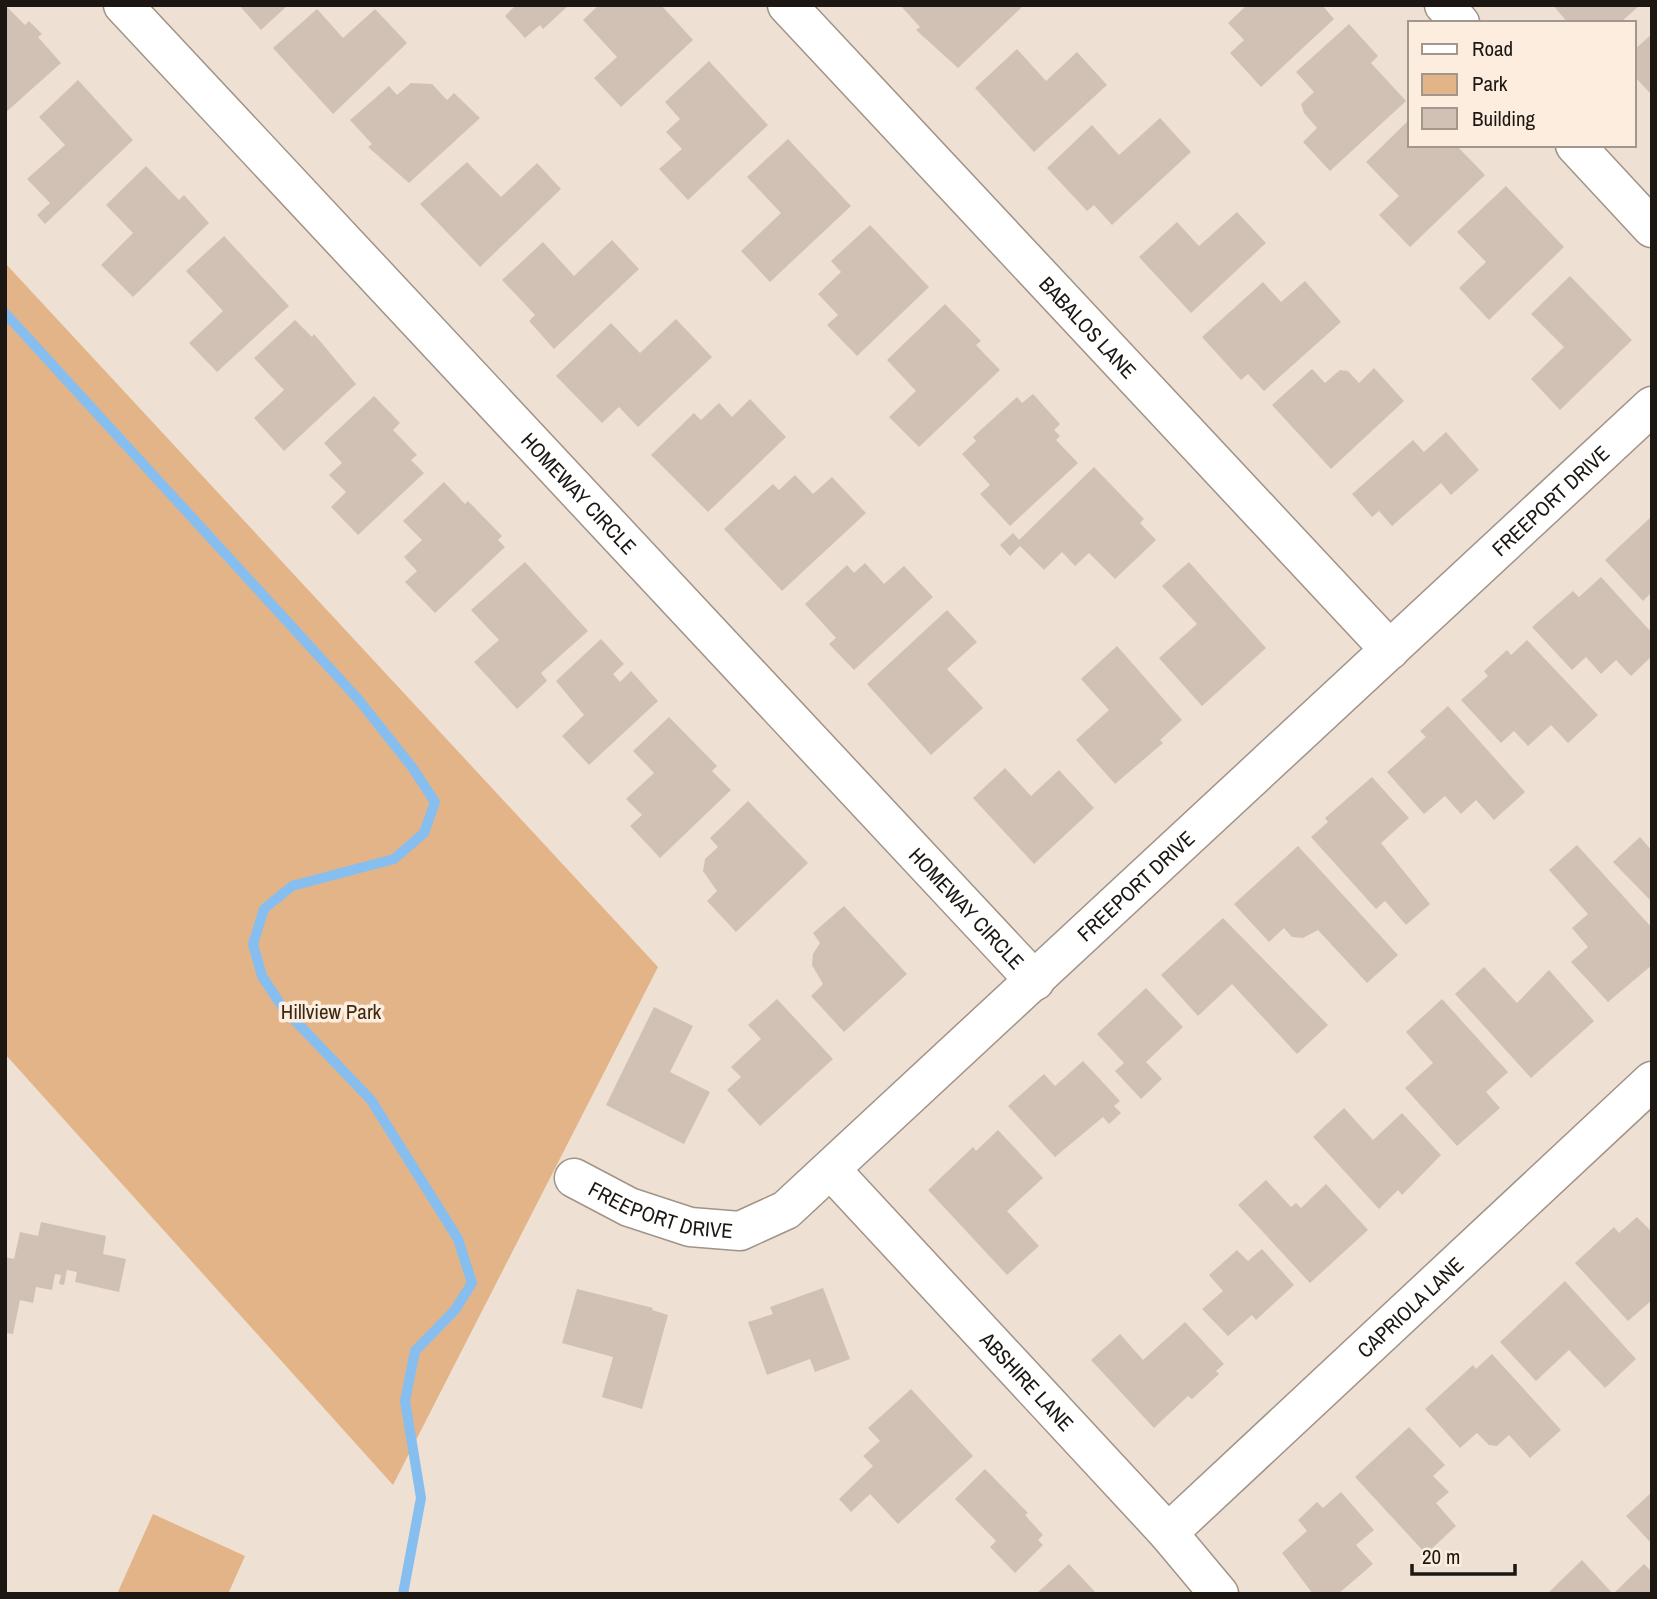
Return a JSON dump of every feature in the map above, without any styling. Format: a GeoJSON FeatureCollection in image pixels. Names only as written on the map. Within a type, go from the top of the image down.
{"type":"FeatureCollection","features":[{"type":"Feature","properties":{"kind":"street","name":"HOMEWAY CIRCLE"},"geometry":{"type":"LineString","coordinates":[[123,5],[1035,981]]}},
{"type":"Feature","properties":{"kind":"street","name":"BABALOS LANE"},"geometry":{"type":"LineString","coordinates":[[787,5],[1390,649]]}},
{"type":"Feature","properties":{"kind":"street"},"geometry":{"type":"LineString","coordinates":[[1444,5],[1458,21]]}},
{"type":"Feature","properties":{"kind":"street"},"geometry":{"type":"LineString","coordinates":[[1577,147],[1652,228]]}},
{"type":"Feature","properties":{"kind":"street","name":"FREEPORT DRIVE"},"geometry":{"type":"LineString","coordinates":[[574,1178],[629,1207],[690,1227],[740,1231],[786,1210],[832,1171],[1652,406]]}},
{"type":"Feature","properties":{"kind":"street","name":"CAPRIOLA LANE"},"geometry":{"type":"LineString","coordinates":[[1168,1533],[1652,1081]]}},
{"type":"Feature","properties":{"kind":"street","name":"ABSHIRE LANE"},"geometry":{"type":"LineString","coordinates":[[832,1171],[1168,1533],[1219,1594]]}},
{"type":"Feature","properties":{"kind":"green space","name":"Hillview Park"},"geometry":{"type":"Polygon","coordinates":[[[5,263],[658,967],[393,1485],[5,1054],[5,263]]]}},
{"type":"Feature","properties":{"kind":"green space"},"geometry":{"type":"Polygon","coordinates":[[[153,1514],[245,1556],[228,1594],[117,1594],[153,1514]]]}},
{"type":"Feature","properties":{"kind":"building"},"geometry":{"type":"Polygon","coordinates":[[[5,5],[25,25],[29,21],[42,34],[38,37],[61,63],[5,113],[5,5]]]}},
{"type":"Feature","properties":{"kind":"building"},"geometry":{"type":"Polygon","coordinates":[[[239,5],[288,5],[261,30],[239,5]]]}},
{"type":"Feature","properties":{"kind":"building"},"geometry":{"type":"Polygon","coordinates":[[[516,5],[569,5],[543,29],[540,25],[525,38],[505,16],[516,5]]]}},
{"type":"Feature","properties":{"kind":"building"},"geometry":{"type":"Polygon","coordinates":[[[599,5],[661,5],[693,40],[621,107],[594,78],[617,57],[583,20],[599,5]]]}},
{"type":"Feature","properties":{"kind":"building"},"geometry":{"type":"Polygon","coordinates":[[[900,5],[1024,5],[958,68],[916,30],[920,27],[900,5]]]}},
{"type":"Feature","properties":{"kind":"building"},"geometry":{"type":"Polygon","coordinates":[[[1247,5],[1322,5],[1334,19],[1261,87],[1230,53],[1244,40],[1228,23],[1247,5]]]}},
{"type":"Feature","properties":{"kind":"building"},"geometry":{"type":"Polygon","coordinates":[[[1553,5],[1640,5],[1622,21],[1566,21],[1553,5]]]}},
{"type":"Feature","properties":{"kind":"building"},"geometry":{"type":"Polygon","coordinates":[[[317,9],[343,38],[375,9],[407,43],[333,114],[273,48],[317,9]]]}},
{"type":"Feature","properties":{"kind":"building"},"geometry":{"type":"Polygon","coordinates":[[[1349,24],[1378,56],[1371,63],[1406,101],[1330,171],[1303,142],[1317,128],[1304,113],[1301,104],[1314,92],[1296,72],[1349,24]]]}},
{"type":"Feature","properties":{"kind":"building"},"geometry":{"type":"Polygon","coordinates":[[[1652,34],[1652,95],[1636,78],[1636,48],[1652,34]]]}},
{"type":"Feature","properties":{"kind":"building"},"geometry":{"type":"Polygon","coordinates":[[[1017,49],[1046,81],[1077,52],[1107,85],[1034,152],[975,88],[1017,49]]]}},
{"type":"Feature","properties":{"kind":"building"},"geometry":{"type":"Polygon","coordinates":[[[709,61],[768,125],[688,200],[659,169],[682,149],[666,132],[680,119],[665,102],[709,61]]]}},
{"type":"Feature","properties":{"kind":"building"},"geometry":{"type":"Polygon","coordinates":[[[78,80],[133,140],[45,224],[37,215],[50,203],[27,179],[65,145],[39,117],[78,80]]]}},
{"type":"Feature","properties":{"kind":"building"},"geometry":{"type":"Polygon","coordinates":[[[411,83],[432,84],[447,100],[454,93],[480,118],[409,183],[368,147],[372,144],[350,120],[389,86],[397,95],[411,83]]]}},
{"type":"Feature","properties":{"kind":"building"},"geometry":{"type":"Polygon","coordinates":[[[1160,118],[1191,152],[1112,225],[1094,205],[1087,211],[1047,168],[1092,125],[1119,155],[1160,118]]]}},
{"type":"Feature","properties":{"kind":"building"},"geometry":{"type":"Polygon","coordinates":[[[1408,121],[1408,147],[1458,147],[1485,175],[1410,247],[1379,215],[1399,196],[1366,162],[1408,121]]]}},
{"type":"Feature","properties":{"kind":"building"},"geometry":{"type":"Polygon","coordinates":[[[788,139],[851,206],[770,282],[741,251],[781,213],[747,177],[788,139]]]}},
{"type":"Feature","properties":{"kind":"building"},"geometry":{"type":"Polygon","coordinates":[[[467,162],[501,197],[537,163],[561,189],[480,267],[420,204],[467,162]]]}},
{"type":"Feature","properties":{"kind":"building"},"geometry":{"type":"Polygon","coordinates":[[[146,166],[179,200],[184,195],[209,223],[133,297],[101,265],[133,233],[106,205],[146,166]]]}},
{"type":"Feature","properties":{"kind":"building"},"geometry":{"type":"Polygon","coordinates":[[[1506,186],[1564,247],[1489,320],[1459,288],[1486,262],[1457,232],[1506,186]]]}},
{"type":"Feature","properties":{"kind":"building"},"geometry":{"type":"Polygon","coordinates":[[[1237,212],[1266,243],[1191,313],[1139,257],[1177,222],[1199,246],[1237,212]]]}},
{"type":"Feature","properties":{"kind":"building"},"geometry":{"type":"Polygon","coordinates":[[[870,225],[929,287],[857,356],[827,325],[838,315],[818,294],[841,272],[831,261],[870,225]]]}},
{"type":"Feature","properties":{"kind":"building"},"geometry":{"type":"Polygon","coordinates":[[[224,236],[289,306],[217,372],[189,343],[223,311],[186,271],[224,236]]]}},
{"type":"Feature","properties":{"kind":"building"},"geometry":{"type":"Polygon","coordinates":[[[612,240],[639,269],[554,349],[529,321],[535,315],[502,280],[543,242],[574,276],[612,240]]]}},
{"type":"Feature","properties":{"kind":"building"},"geometry":{"type":"Polygon","coordinates":[[[1570,276],[1632,340],[1560,410],[1531,379],[1564,347],[1531,314],[1570,276]]]}},
{"type":"Feature","properties":{"kind":"building"},"geometry":{"type":"Polygon","coordinates":[[[1305,281],[1341,322],[1264,391],[1248,374],[1241,380],[1202,337],[1263,282],[1281,302],[1305,281]]]}},
{"type":"Feature","properties":{"kind":"building"},"geometry":{"type":"Polygon","coordinates":[[[945,304],[981,341],[976,345],[1000,370],[919,447],[889,417],[916,391],[887,360],[945,304]]]}},
{"type":"Feature","properties":{"kind":"building"},"geometry":{"type":"Polygon","coordinates":[[[676,319],[712,357],[638,427],[619,407],[602,423],[556,376],[611,323],[640,353],[676,319]]]}},
{"type":"Feature","properties":{"kind":"building"},"geometry":{"type":"Polygon","coordinates":[[[295,320],[312,337],[314,334],[356,384],[284,451],[254,418],[284,390],[254,358],[295,320]]]}},
{"type":"Feature","properties":{"kind":"building"},"geometry":{"type":"Polygon","coordinates":[[[1374,368],[1404,401],[1331,469],[1272,405],[1312,369],[1325,383],[1340,370],[1348,371],[1359,383],[1374,368]]]}},
{"type":"Feature","properties":{"kind":"building"},"geometry":{"type":"Polygon","coordinates":[[[1033,394],[1060,424],[1054,430],[1060,436],[1056,440],[1078,463],[1010,526],[980,494],[990,485],[962,454],[976,441],[973,437],[1017,397],[1022,403],[1033,394]]]}},
{"type":"Feature","properties":{"kind":"building"},"geometry":{"type":"Polygon","coordinates":[[[374,396],[400,423],[393,430],[417,455],[411,460],[424,473],[358,535],[331,507],[346,492],[329,475],[342,463],[324,443],[374,396]]]}},
{"type":"Feature","properties":{"kind":"building"},"geometry":{"type":"Polygon","coordinates":[[[750,399],[786,437],[708,512],[651,455],[694,413],[701,420],[719,403],[732,417],[750,399]]]}},
{"type":"Feature","properties":{"kind":"building"},"geometry":{"type":"Polygon","coordinates":[[[1446,432],[1479,470],[1451,495],[1441,483],[1392,526],[1379,511],[1372,517],[1352,494],[1413,440],[1424,452],[1446,432]]]}},
{"type":"Feature","properties":{"kind":"building"},"geometry":{"type":"Polygon","coordinates":[[[1094,467],[1144,519],[1140,523],[1156,540],[1115,579],[1089,553],[1075,566],[1062,552],[1044,570],[1020,546],[1010,556],[1000,545],[1013,533],[1019,540],[1094,467]]]}},
{"type":"Feature","properties":{"kind":"building"},"geometry":{"type":"Polygon","coordinates":[[[795,475],[813,494],[832,477],[866,513],[782,591],[724,529],[773,484],[779,490],[795,475]]]}},
{"type":"Feature","properties":{"kind":"building"},"geometry":{"type":"Polygon","coordinates":[[[444,482],[465,504],[468,501],[502,536],[498,540],[505,547],[435,613],[405,582],[417,571],[404,557],[422,540],[403,521],[444,482]]]}},
{"type":"Feature","properties":{"kind":"building"},"geometry":{"type":"Polygon","coordinates":[[[1652,516],[1652,592],[1643,601],[1605,560],[1652,516]]]}},
{"type":"Feature","properties":{"kind":"building"},"geometry":{"type":"Polygon","coordinates":[[[525,562],[588,631],[541,673],[547,681],[517,709],[474,662],[499,640],[471,610],[525,562]]]}},
{"type":"Feature","properties":{"kind":"building"},"geometry":{"type":"Polygon","coordinates":[[[1189,562],[1266,648],[1202,706],[1159,658],[1197,624],[1162,586],[1189,562]]]}},
{"type":"Feature","properties":{"kind":"building"},"geometry":{"type":"Polygon","coordinates":[[[865,563],[884,584],[904,566],[933,597],[854,670],[829,644],[836,638],[805,604],[847,565],[854,573],[865,563]]]}},
{"type":"Feature","properties":{"kind":"building"},"geometry":{"type":"Polygon","coordinates":[[[1601,577],[1652,633],[1652,656],[1631,676],[1616,660],[1601,674],[1586,657],[1572,670],[1532,627],[1573,591],[1579,597],[1601,577]]]}},
{"type":"Feature","properties":{"kind":"building"},"geometry":{"type":"Polygon","coordinates":[[[947,610],[977,642],[947,669],[983,708],[931,755],[867,684],[947,610]]]}},
{"type":"Feature","properties":{"kind":"building"},"geometry":{"type":"Polygon","coordinates":[[[601,639],[624,664],[613,674],[620,682],[631,671],[658,701],[589,765],[562,736],[584,715],[556,681],[601,639]]]}},
{"type":"Feature","properties":{"kind":"building"},"geometry":{"type":"Polygon","coordinates":[[[1527,640],[1598,715],[1568,743],[1551,725],[1528,746],[1514,731],[1501,743],[1461,700],[1488,676],[1484,671],[1507,650],[1511,655],[1527,640]]]}},
{"type":"Feature","properties":{"kind":"building"},"geometry":{"type":"Polygon","coordinates":[[[1117,646],[1182,720],[1160,740],[1163,743],[1115,784],[1076,740],[1109,710],[1081,679],[1117,646]]]}},
{"type":"Feature","properties":{"kind":"building"},"geometry":{"type":"Polygon","coordinates":[[[1448,706],[1525,792],[1494,820],[1476,800],[1461,814],[1445,796],[1424,814],[1387,772],[1426,737],[1420,731],[1448,706]]]}},
{"type":"Feature","properties":{"kind":"building"},"geometry":{"type":"Polygon","coordinates":[[[669,717],[717,766],[712,771],[731,790],[660,858],[630,826],[642,815],[626,799],[654,773],[633,751],[669,717]]]}},
{"type":"Feature","properties":{"kind":"building"},"geometry":{"type":"Polygon","coordinates":[[[1005,768],[1031,796],[1059,770],[1094,808],[1034,864],[973,798],[1005,768]]]}},
{"type":"Feature","properties":{"kind":"building"},"geometry":{"type":"Polygon","coordinates":[[[1372,777],[1409,818],[1381,843],[1430,904],[1406,925],[1385,901],[1376,909],[1311,837],[1328,822],[1325,818],[1372,777]]]}},
{"type":"Feature","properties":{"kind":"building"},"geometry":{"type":"Polygon","coordinates":[[[748,801],[808,863],[736,932],[707,901],[717,891],[703,871],[705,859],[718,847],[710,838],[748,801]]]}},
{"type":"Feature","properties":{"kind":"building"},"geometry":{"type":"Polygon","coordinates":[[[1640,837],[1652,851],[1652,902],[1613,862],[1640,837]]]}},
{"type":"Feature","properties":{"kind":"building"},"geometry":{"type":"Polygon","coordinates":[[[1577,845],[1652,928],[1652,965],[1608,1002],[1571,962],[1588,947],[1572,928],[1588,914],[1549,870],[1577,845]]]}},
{"type":"Feature","properties":{"kind":"building"},"geometry":{"type":"Polygon","coordinates":[[[1298,846],[1398,955],[1367,983],[1318,930],[1303,938],[1292,937],[1284,928],[1269,942],[1234,904],[1298,846]]]}},
{"type":"Feature","properties":{"kind":"building"},"geometry":{"type":"Polygon","coordinates":[[[844,906],[907,974],[844,1032],[811,996],[823,984],[812,965],[813,954],[820,943],[813,933],[844,906]]]}},
{"type":"Feature","properties":{"kind":"building"},"geometry":{"type":"Polygon","coordinates":[[[1223,918],[1328,1025],[1297,1054],[1232,984],[1198,1016],[1161,975],[1223,918]]]}},
{"type":"Feature","properties":{"kind":"building"},"geometry":{"type":"Polygon","coordinates":[[[1484,967],[1517,1003],[1549,970],[1594,1021],[1531,1078],[1455,994],[1484,967]]]}},
{"type":"Feature","properties":{"kind":"building"},"geometry":{"type":"Polygon","coordinates":[[[1146,988],[1183,1027],[1146,1062],[1162,1079],[1141,1099],[1115,1071],[1124,1063],[1097,1034],[1146,988]]]}},
{"type":"Feature","properties":{"kind":"building"},"geometry":{"type":"Polygon","coordinates":[[[777,999],[833,1059],[760,1126],[727,1090],[741,1077],[731,1067],[761,1039],[748,1025],[777,999]]]}},
{"type":"Feature","properties":{"kind":"building"},"geometry":{"type":"Polygon","coordinates":[[[1442,999],[1508,1072],[1486,1092],[1500,1108],[1457,1146],[1405,1088],[1433,1063],[1406,1032],[1442,999]]]}},
{"type":"Feature","properties":{"kind":"building"},"geometry":{"type":"Polygon","coordinates":[[[654,1007],[693,1026],[670,1072],[710,1092],[684,1144],[606,1105],[654,1007]]]}},
{"type":"Feature","properties":{"kind":"building"},"geometry":{"type":"Polygon","coordinates":[[[1083,1061],[1120,1101],[1114,1106],[1121,1113],[1109,1124],[1103,1117],[1055,1157],[1008,1106],[1044,1074],[1055,1086],[1083,1061]]]}},
{"type":"Feature","properties":{"kind":"building"},"geometry":{"type":"Polygon","coordinates":[[[1344,1108],[1373,1140],[1402,1113],[1441,1155],[1402,1195],[1398,1190],[1379,1209],[1313,1137],[1344,1108]]]}},
{"type":"Feature","properties":{"kind":"building"},"geometry":{"type":"Polygon","coordinates":[[[998,1130],[1043,1178],[1007,1211],[1039,1246],[1007,1275],[928,1190],[973,1147],[976,1151],[998,1130]]]}},
{"type":"Feature","properties":{"kind":"building"},"geometry":{"type":"Polygon","coordinates":[[[1266,1180],[1291,1207],[1296,1203],[1301,1208],[1326,1184],[1368,1230],[1310,1283],[1238,1205],[1266,1180]]]}},
{"type":"Feature","properties":{"kind":"building"},"geometry":{"type":"Polygon","coordinates":[[[1637,1217],[1652,1232],[1652,1300],[1628,1321],[1575,1263],[1614,1227],[1619,1233],[1637,1217]]]}},
{"type":"Feature","properties":{"kind":"building"},"geometry":{"type":"Polygon","coordinates":[[[41,1222],[106,1236],[103,1254],[126,1259],[119,1292],[75,1282],[77,1272],[67,1270],[64,1285],[59,1284],[61,1275],[55,1274],[52,1290],[36,1287],[33,1303],[20,1300],[13,1334],[5,1333],[5,1257],[14,1259],[20,1232],[38,1236],[41,1222]]]}},
{"type":"Feature","properties":{"kind":"building"},"geometry":{"type":"Polygon","coordinates":[[[1262,1249],[1294,1285],[1256,1320],[1252,1315],[1228,1336],[1202,1309],[1223,1291],[1209,1275],[1237,1250],[1248,1261],[1262,1249]]]}},
{"type":"Feature","properties":{"kind":"building"},"geometry":{"type":"Polygon","coordinates":[[[1565,1281],[1636,1359],[1605,1388],[1569,1350],[1536,1381],[1500,1342],[1565,1281]]]}},
{"type":"Feature","properties":{"kind":"building"},"geometry":{"type":"Polygon","coordinates":[[[823,1288],[850,1359],[815,1372],[810,1359],[767,1375],[748,1322],[773,1314],[770,1307],[823,1288]]]}},
{"type":"Feature","properties":{"kind":"building"},"geometry":{"type":"Polygon","coordinates":[[[577,1289],[653,1308],[652,1310],[668,1315],[642,1409],[602,1397],[613,1357],[562,1343],[577,1289]]]}},
{"type":"Feature","properties":{"kind":"building"},"geometry":{"type":"Polygon","coordinates":[[[1185,1322],[1224,1364],[1216,1371],[1219,1374],[1192,1399],[1188,1396],[1154,1428],[1091,1360],[1120,1334],[1143,1360],[1185,1322]]]}},
{"type":"Feature","properties":{"kind":"building"},"geometry":{"type":"Polygon","coordinates":[[[1492,1354],[1561,1430],[1530,1458],[1509,1435],[1497,1446],[1489,1445],[1477,1433],[1460,1448],[1425,1409],[1473,1365],[1476,1369],[1492,1354]]]}},
{"type":"Feature","properties":{"kind":"building"},"geometry":{"type":"Polygon","coordinates":[[[911,1389],[973,1456],[898,1524],[870,1494],[851,1512],[839,1499],[873,1466],[863,1456],[880,1441],[868,1428],[911,1389]]]}},
{"type":"Feature","properties":{"kind":"building"},"geometry":{"type":"Polygon","coordinates":[[[1409,1427],[1445,1465],[1433,1476],[1449,1492],[1436,1503],[1456,1526],[1426,1554],[1355,1477],[1409,1427]]]}},
{"type":"Feature","properties":{"kind":"building"},"geometry":{"type":"Polygon","coordinates":[[[985,1469],[1028,1513],[1025,1515],[1043,1535],[1038,1540],[1043,1545],[1015,1573],[990,1547],[996,1541],[955,1499],[985,1469]]]}},
{"type":"Feature","properties":{"kind":"building"},"geometry":{"type":"Polygon","coordinates":[[[1341,1492],[1374,1530],[1356,1545],[1373,1564],[1338,1594],[1313,1594],[1282,1553],[1307,1531],[1298,1520],[1317,1502],[1323,1508],[1341,1492]]]}},
{"type":"Feature","properties":{"kind":"building"},"geometry":{"type":"Polygon","coordinates":[[[1652,1492],[1652,1544],[1626,1516],[1652,1492]]]}},
{"type":"Feature","properties":{"kind":"building"},"geometry":{"type":"Polygon","coordinates":[[[1582,1560],[1613,1594],[1547,1594],[1582,1560]]]}},
{"type":"Feature","properties":{"kind":"building"},"geometry":{"type":"Polygon","coordinates":[[[1069,1564],[1097,1594],[1036,1594],[1069,1564]]]}},
{"type":"Feature","properties":{"kind":"building"},"geometry":{"type":"Polygon","coordinates":[[[1644,1564],[1652,1572],[1652,1594],[1613,1594],[1644,1564]]]}},
{"type":"Feature","properties":{"kind":"waterway"},"geometry":{"type":"LineString","coordinates":[[5,313],[358,699],[412,767],[435,802],[424,833],[394,859],[292,886],[264,909],[253,944],[262,976],[283,1008],[371,1100],[458,1239],[472,1283],[455,1310],[415,1351],[405,1401],[421,1498],[403,1594]]}}]}
